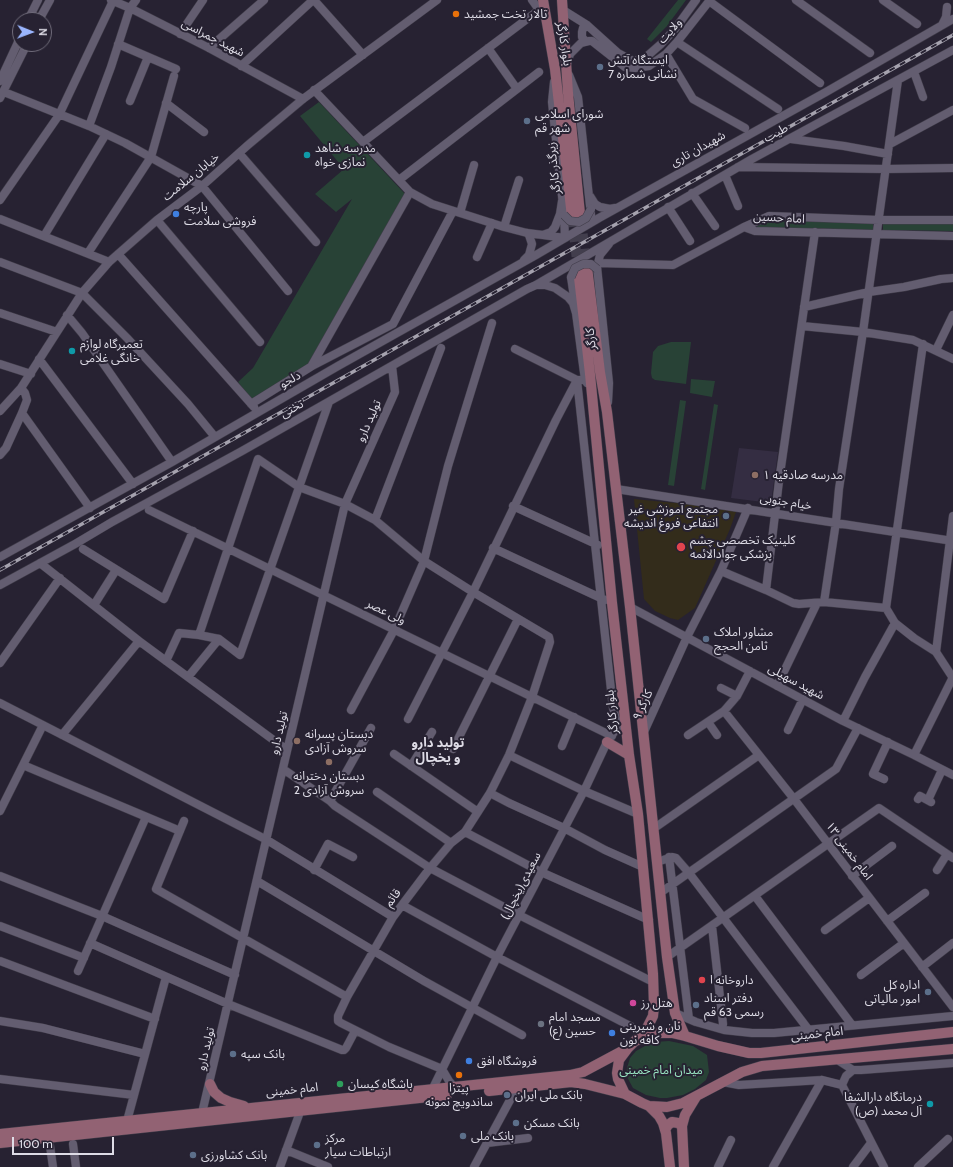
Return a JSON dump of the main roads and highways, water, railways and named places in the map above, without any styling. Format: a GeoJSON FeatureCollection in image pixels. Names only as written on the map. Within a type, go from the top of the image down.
{"type":"FeatureCollection","features":[{"type":"Feature","properties":{"kind":"main road","name":"بلوار کارگر"},"geometry":{"type":"LineString","coordinates":[[543,0],[549,27],[555,70],[563,93]]}},
{"type":"Feature","properties":{"kind":"main road"},"geometry":{"type":"LineString","coordinates":[[563,5],[566,66],[563,93]]}},
{"type":"Feature","properties":{"kind":"main road","name":"زیرگذر کارگر"},"geometry":{"type":"LineString","coordinates":[[563,93],[572,215]]}},
{"type":"Feature","properties":{"kind":"main road"},"geometry":{"type":"LineString","coordinates":[[582,268],[588,376],[607,412],[630,607],[667,957],[675,1013],[685,1036]]}},
{"type":"Feature","properties":{"kind":"main road","name":"بلوار کارگر"},"geometry":{"type":"LineString","coordinates":[[588,376],[592,391],[612,603],[629,756],[638,814],[649,920],[653,978],[653,1016],[646,1030],[631,1045]]}},
{"type":"Feature","properties":{"kind":"main road"},"geometry":{"type":"LineString","coordinates":[[601,490],[616,488]]}},
{"type":"Feature","properties":{"kind":"main road"},"geometry":{"type":"LineString","coordinates":[[610,739],[629,756]]}},
{"type":"Feature","properties":{"kind":"main road"},"geometry":{"type":"LineString","coordinates":[[653,978],[657,984],[661,986],[664,985],[669,971]]}},
{"type":"Feature","properties":{"kind":"main road","name":"امام خمینی"},"geometry":{"type":"LineString","coordinates":[[685,1036],[749,1053],[761,1053],[953,1032]]}},
{"type":"Feature","properties":{"kind":"main road"},"geometry":{"type":"LineString","coordinates":[[685,1036],[672,1033],[660,1033],[648,1035],[631,1045],[619,1060],[617,1073],[618,1079],[625,1094],[649,1106],[675,1106],[683,1104],[742,1072],[762,1066],[953,1049]]}},
{"type":"Feature","properties":{"kind":"main road","name":"امام خمینی"},"geometry":{"type":"LineString","coordinates":[[0,1134],[252,1107],[299,1107],[516,1085],[583,1072],[631,1045]]}},
{"type":"Feature","properties":{"kind":"main road"},"geometry":{"type":"LineString","coordinates":[[583,1072],[585,1084]]}},
{"type":"Feature","properties":{"kind":"main road","name":"امام خمینی"},"geometry":{"type":"LineString","coordinates":[[0,1144],[455,1088],[571,1082],[625,1094]]}},
{"type":"Feature","properties":{"kind":"main road"},"geometry":{"type":"LineString","coordinates":[[210,1084],[214,1092],[221,1098],[230,1102],[252,1107]]}},
{"type":"Feature","properties":{"kind":"main road"},"geometry":{"type":"LineString","coordinates":[[684,1167],[682,1126],[685,1115],[696,1097]]}},
{"type":"Feature","properties":{"kind":"main road"},"geometry":{"type":"LineString","coordinates":[[649,1106],[659,1116],[665,1130],[670,1167]]}},
{"type":"Feature","properties":{"kind":"main road"},"geometry":{"type":"LineString","coordinates":[[665,1130],[672,1122],[678,1123],[682,1126]]}},
{"type":"Feature","properties":{"kind":"tunnel"},"geometry":{"type":"LineString","coordinates":[[572,217],[578,269]]}},
{"type":"Feature","properties":{"kind":"tunnel"},"geometry":{"type":"LineString","coordinates":[[581,219],[586,265]]}},
{"type":"Feature","properties":{"kind":"railway"},"geometry":{"type":"LineString","coordinates":[[0,570],[953,35]]}},
{"type":"Feature","properties":{"kind":"place","name":"تالار تخت جمشید"},"geometry":{"type":"Point","coordinates":[456,14]}},
{"type":"Feature","properties":{"kind":"place","name":"ایستگاه آتش نشانی شماره 7"},"geometry":{"type":"Point","coordinates":[600,67]}},
{"type":"Feature","properties":{"kind":"place","name":"شورای اسلامی شهر قم"},"geometry":{"type":"Point","coordinates":[527,121]}},
{"type":"Feature","properties":{"kind":"place","name":"مدرسه شاهد نمازی خواه"},"geometry":{"type":"Point","coordinates":[307,155]}},
{"type":"Feature","properties":{"kind":"place","name":"پارچه فروشی سلامت"},"geometry":{"type":"Point","coordinates":[176,214]}},
{"type":"Feature","properties":{"kind":"place","name":"تعمیرگاه لوازم خانگی غلامی"},"geometry":{"type":"Point","coordinates":[72,351]}},
{"type":"Feature","properties":{"kind":"place","name":"مدرسه صادقیه ۱"},"geometry":{"type":"Point","coordinates":[755,475]}},
{"type":"Feature","properties":{"kind":"place","name":"مجتمع آموزشی غیر انتفاعی فروغ اندیشه"},"geometry":{"type":"Point","coordinates":[726,516]}},
{"type":"Feature","properties":{"kind":"place","name":"کلینیک تخصصی چشم پزشکی جوادالائمه"},"geometry":{"type":"Point","coordinates":[681,547]}},
{"type":"Feature","properties":{"kind":"place","name":"مشاور املاک ثامن الحجج"},"geometry":{"type":"Point","coordinates":[706,639]}},
{"type":"Feature","properties":{"kind":"place","name":"دبستان پسرانه سروش آزادی"},"geometry":{"type":"Point","coordinates":[297,741]}},
{"type":"Feature","properties":{"kind":"place","name":"دبستان دخترانه سروش آزادی 2"},"geometry":{"type":"Point","coordinates":[329,762]}},
{"type":"Feature","properties":{"kind":"place","name":"داروخانه ا"},"geometry":{"type":"Point","coordinates":[702,980]}},
{"type":"Feature","properties":{"kind":"place","name":"اداره کل امور مالیاتی"},"geometry":{"type":"Point","coordinates":[928,992]}},
{"type":"Feature","properties":{"kind":"place","name":"هتل رز"},"geometry":{"type":"Point","coordinates":[633,1003]}},
{"type":"Feature","properties":{"kind":"place","name":"دفتر اسناد رسمی 63 قم"},"geometry":{"type":"Point","coordinates":[696,1005]}},
{"type":"Feature","properties":{"kind":"place","name":"مسجد امام حسین (ع)"},"geometry":{"type":"Point","coordinates":[541,1024]}},
{"type":"Feature","properties":{"kind":"place","name":"نان و شیرینی کافه نون"},"geometry":{"type":"Point","coordinates":[612,1033]}},
{"type":"Feature","properties":{"kind":"place","name":"بانک سپه"},"geometry":{"type":"Point","coordinates":[233,1054]}},
{"type":"Feature","properties":{"kind":"place","name":"فروشگاه افق"},"geometry":{"type":"Point","coordinates":[469,1061]}},
{"type":"Feature","properties":{"kind":"place","name":"پیتزا ساندویچ نمونه"},"geometry":{"type":"Point","coordinates":[459,1075]}},
{"type":"Feature","properties":{"kind":"place","name":"باشگاه کیسان"},"geometry":{"type":"Point","coordinates":[340,1084]}},
{"type":"Feature","properties":{"kind":"place","name":"بانک ملی ایران"},"geometry":{"type":"Point","coordinates":[507,1095]}},
{"type":"Feature","properties":{"kind":"place","name":"درمانگاه دارالشفا آل محمد (ص)"},"geometry":{"type":"Point","coordinates":[930,1104]}},
{"type":"Feature","properties":{"kind":"place","name":"بانک مسکن"},"geometry":{"type":"Point","coordinates":[516,1123]}},
{"type":"Feature","properties":{"kind":"place","name":"بانک ملی"},"geometry":{"type":"Point","coordinates":[463,1136]}},
{"type":"Feature","properties":{"kind":"place","name":"مرکز ارتباطات سیار"},"geometry":{"type":"Point","coordinates":[317,1145]}},
{"type":"Feature","properties":{"kind":"place","name":"بانک کشاورزی"},"geometry":{"type":"Point","coordinates":[193,1155]}},
{"type":"Feature","properties":{"kind":"district","name":"تولید دارو و یخچال"},"geometry":{"type":"Point","coordinates":[438,750]}},
{"type":"Feature","properties":{"kind":"park label","name":"میدان امام خمینی"},"geometry":{"type":"Point","coordinates":[661,1070]}}]}
